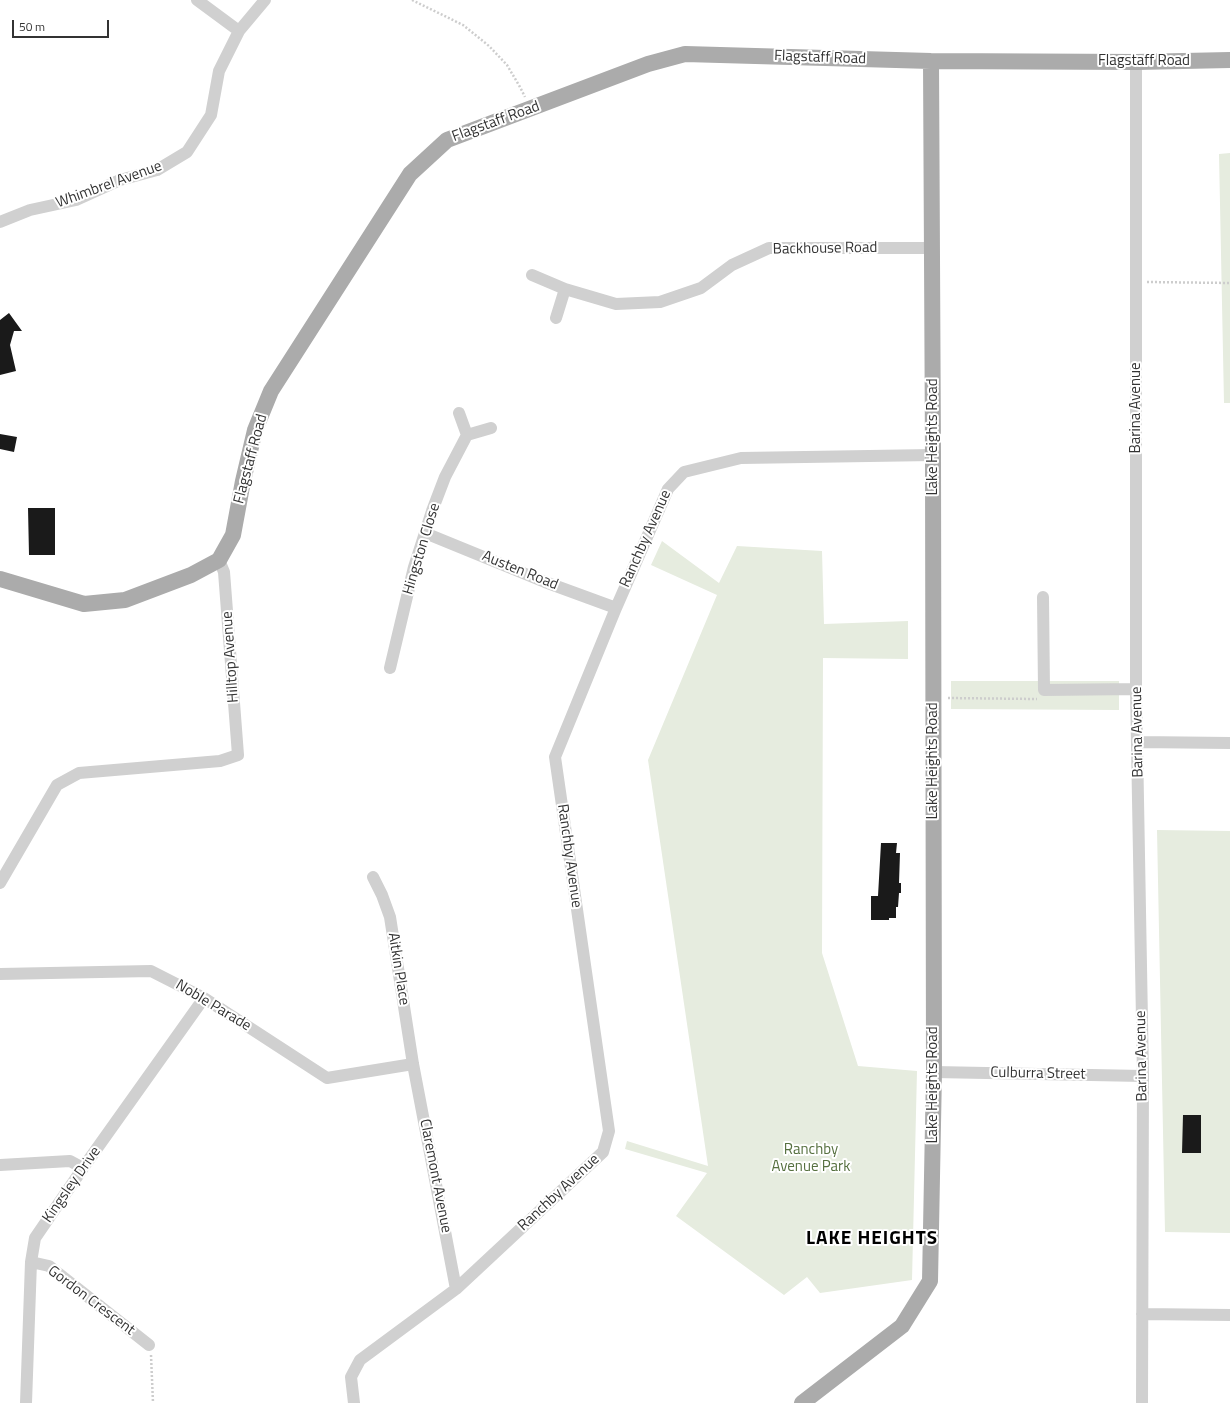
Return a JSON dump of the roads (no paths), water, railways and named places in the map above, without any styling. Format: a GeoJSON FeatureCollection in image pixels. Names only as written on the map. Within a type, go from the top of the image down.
{"type":"FeatureCollection","features":[{"type":"Feature","properties":{"kind":"main road","name":"Flagstaff Road"},"geometry":{"type":"LineString","coordinates":[[219,560],[233,535],[242,481],[255,430],[271,391],[410,174],[447,140],[530,110],[648,64],[685,54],[931,61],[1136,62],[1230,60]]}},
{"type":"Feature","properties":{"kind":"main road","name":"Lake Heights Road"},"geometry":{"type":"LineString","coordinates":[[802,1403],[902,1326],[930,1281],[934,1072],[934,455],[931,61]]}},
{"type":"Feature","properties":{"kind":"main road"},"geometry":{"type":"LineString","coordinates":[[0,579],[84,604],[125,600],[191,575],[219,560]]}},
{"type":"Feature","properties":{"kind":"street"},"geometry":{"type":"LineString","coordinates":[[198,0],[239,32]]}},
{"type":"Feature","properties":{"kind":"street","name":"Whimbrel Avenue"},"geometry":{"type":"LineString","coordinates":[[0,222],[30,210],[76,200],[120,180],[157,170],[187,152],[211,115],[219,72],[239,32],[265,0]]}},
{"type":"Feature","properties":{"kind":"street","name":"Barina Avenue"},"geometry":{"type":"LineString","coordinates":[[1136,62],[1136,689],[1143,1076],[1142,1403]]}},
{"type":"Feature","properties":{"kind":"street","name":"Backhouse Road"},"geometry":{"type":"LineString","coordinates":[[532,275],[565,289],[616,304],[660,302],[701,288],[732,266],[769,248],[932,248]]}},
{"type":"Feature","properties":{"kind":"street"},"geometry":{"type":"LineString","coordinates":[[556,318],[565,289]]}},
{"type":"Feature","properties":{"kind":"street"},"geometry":{"type":"LineString","coordinates":[[459,413],[467,435],[491,428]]}},
{"type":"Feature","properties":{"kind":"street","name":"Hingston Close"},"geometry":{"type":"LineString","coordinates":[[390,668],[414,567],[425,533],[446,477],[467,435]]}},
{"type":"Feature","properties":{"kind":"street","name":"Ranchby Avenue"},"geometry":{"type":"LineString","coordinates":[[354,1403],[351,1378],[360,1360],[456,1289],[603,1152],[609,1131],[555,757],[616,608],[668,489],[684,472],[741,458],[934,455]]}},
{"type":"Feature","properties":{"kind":"street","name":"Austen Road"},"geometry":{"type":"LineString","coordinates":[[425,533],[545,582],[616,608]]}},
{"type":"Feature","properties":{"kind":"street","name":"Hilltop Avenue"},"geometry":{"type":"LineString","coordinates":[[0,883],[57,785],[79,773],[220,761],[238,755],[224,572],[219,560]]}},
{"type":"Feature","properties":{"kind":"street"},"geometry":{"type":"LineString","coordinates":[[1043,597],[1044,690],[1136,689]]}},
{"type":"Feature","properties":{"kind":"street"},"geometry":{"type":"LineString","coordinates":[[1138,742],[1230,743]]}},
{"type":"Feature","properties":{"kind":"street","name":"Aitkin Place"},"geometry":{"type":"LineString","coordinates":[[373,877],[382,895],[390,917],[413,1064]]}},
{"type":"Feature","properties":{"kind":"street","name":"Noble Parade"},"geometry":{"type":"LineString","coordinates":[[0,974],[151,971],[204,998],[327,1078],[413,1064]]}},
{"type":"Feature","properties":{"kind":"street","name":"Kingsley Drive"},"geometry":{"type":"LineString","coordinates":[[26,1403],[31,1262],[35,1238],[204,998]]}},
{"type":"Feature","properties":{"kind":"street","name":"Claremont Avenue"},"geometry":{"type":"LineString","coordinates":[[413,1064],[456,1289]]}},
{"type":"Feature","properties":{"kind":"street","name":"Culburra Street"},"geometry":{"type":"LineString","coordinates":[[934,1072],[1143,1076]]}},
{"type":"Feature","properties":{"kind":"street"},"geometry":{"type":"LineString","coordinates":[[0,1165],[70,1161],[83,1168]]}},
{"type":"Feature","properties":{"kind":"street","name":"Gordon Crescent"},"geometry":{"type":"LineString","coordinates":[[31,1262],[50,1266],[150,1345]]}},
{"type":"Feature","properties":{"kind":"street"},"geometry":{"type":"LineString","coordinates":[[1142,1314],[1230,1315]]}},
{"type":"Feature","properties":{"kind":"district","name":"LAKE HEIGHTS"},"geometry":{"type":"Point","coordinates":[872,1239]}},
{"type":"Feature","properties":{"kind":"park label","name":"Ranchby Avenue Park"},"geometry":{"type":"Point","coordinates":[811,1158]}}]}
